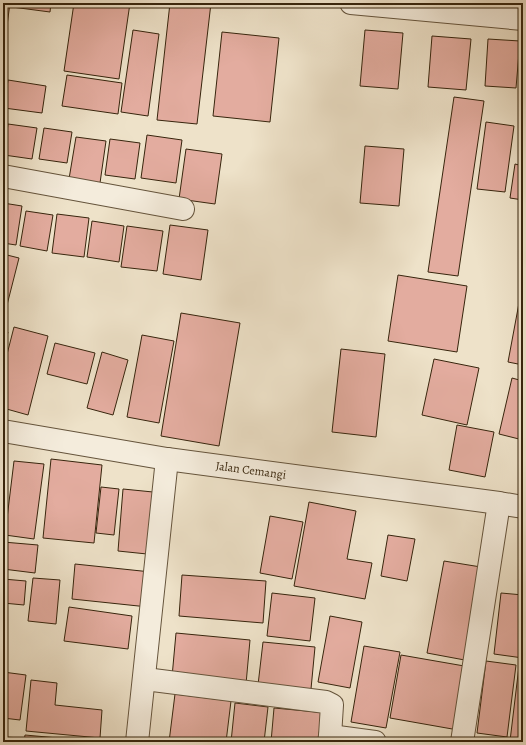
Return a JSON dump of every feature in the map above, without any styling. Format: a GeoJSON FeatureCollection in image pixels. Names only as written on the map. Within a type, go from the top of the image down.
{"type":"FeatureCollection","features":[{"type":"Feature","properties":{"kind":"street"},"geometry":{"type":"LineString","coordinates":[[351,3],[454,8],[523,19]]}},
{"type":"Feature","properties":{"kind":"street"},"geometry":{"type":"LineString","coordinates":[[3,176],[183,209]]}},
{"type":"Feature","properties":{"kind":"street","name":"Jalan Cemangi"},"geometry":{"type":"LineString","coordinates":[[3,432],[167,460],[523,507]]}},
{"type":"Feature","properties":{"kind":"street"},"geometry":{"type":"LineString","coordinates":[[137,742],[145,679],[167,460]]}},
{"type":"Feature","properties":{"kind":"street"},"geometry":{"type":"LineString","coordinates":[[462,742],[499,503]]}},
{"type":"Feature","properties":{"kind":"street"},"geometry":{"type":"LineString","coordinates":[[145,679],[326,702],[332,705],[333,711],[330,739],[375,742]]}},
{"type":"Feature","properties":{"kind":"building"},"geometry":{"type":"Polygon","coordinates":[[[3,3],[10,3],[3,56],[3,3]]]}},
{"type":"Feature","properties":{"kind":"building"},"geometry":{"type":"Polygon","coordinates":[[[13,3],[51,3],[50,12],[12,7],[13,3]]]}},
{"type":"Feature","properties":{"kind":"building"},"geometry":{"type":"Polygon","coordinates":[[[74,3],[130,3],[119,79],[64,71],[74,3]]]}},
{"type":"Feature","properties":{"kind":"building"},"geometry":{"type":"Polygon","coordinates":[[[170,3],[211,3],[197,124],[157,120],[170,3]]]}},
{"type":"Feature","properties":{"kind":"building"},"geometry":{"type":"Polygon","coordinates":[[[133,30],[159,34],[148,116],[121,112],[133,30]]]}},
{"type":"Feature","properties":{"kind":"building"},"geometry":{"type":"Polygon","coordinates":[[[365,30],[403,33],[398,89],[360,86],[365,30]]]}},
{"type":"Feature","properties":{"kind":"building"},"geometry":{"type":"Polygon","coordinates":[[[222,32],[279,38],[270,122],[213,116],[222,32]]]}},
{"type":"Feature","properties":{"kind":"building"},"geometry":{"type":"Polygon","coordinates":[[[432,36],[471,39],[466,90],[428,87],[432,36]]]}},
{"type":"Feature","properties":{"kind":"building"},"geometry":{"type":"Polygon","coordinates":[[[488,39],[520,41],[516,88],[485,86],[488,39]]]}},
{"type":"Feature","properties":{"kind":"building"},"geometry":{"type":"Polygon","coordinates":[[[67,75],[122,83],[118,114],[62,106],[67,75]]]}},
{"type":"Feature","properties":{"kind":"building"},"geometry":{"type":"Polygon","coordinates":[[[8,80],[46,86],[42,113],[4,108],[8,80]]]}},
{"type":"Feature","properties":{"kind":"building"},"geometry":{"type":"Polygon","coordinates":[[[454,97],[484,101],[458,276],[428,272],[454,97]]]}},
{"type":"Feature","properties":{"kind":"building"},"geometry":{"type":"Polygon","coordinates":[[[486,122],[514,126],[505,192],[477,189],[486,122]]]}},
{"type":"Feature","properties":{"kind":"building"},"geometry":{"type":"Polygon","coordinates":[[[8,124],[37,128],[32,159],[4,155],[8,124]]]}},
{"type":"Feature","properties":{"kind":"building"},"geometry":{"type":"Polygon","coordinates":[[[44,128],[72,132],[67,163],[39,159],[44,128]]]}},
{"type":"Feature","properties":{"kind":"building"},"geometry":{"type":"Polygon","coordinates":[[[147,135],[182,140],[176,183],[141,178],[147,135]]]}},
{"type":"Feature","properties":{"kind":"building"},"geometry":{"type":"Polygon","coordinates":[[[76,137],[106,141],[100,183],[69,179],[76,137]]]}},
{"type":"Feature","properties":{"kind":"building"},"geometry":{"type":"Polygon","coordinates":[[[110,139],[140,143],[135,179],[105,175],[110,139]]]}},
{"type":"Feature","properties":{"kind":"building"},"geometry":{"type":"Polygon","coordinates":[[[365,146],[404,149],[399,206],[360,203],[365,146]]]}},
{"type":"Feature","properties":{"kind":"building"},"geometry":{"type":"Polygon","coordinates":[[[186,149],[222,154],[215,204],[179,199],[186,149]]]}},
{"type":"Feature","properties":{"kind":"building"},"geometry":{"type":"Polygon","coordinates":[[[515,164],[523,166],[523,200],[510,198],[515,164]]]}},
{"type":"Feature","properties":{"kind":"building"},"geometry":{"type":"Polygon","coordinates":[[[3,203],[22,206],[16,245],[3,243],[3,203]]]}},
{"type":"Feature","properties":{"kind":"building"},"geometry":{"type":"Polygon","coordinates":[[[26,211],[53,215],[47,251],[20,246],[26,211]]]}},
{"type":"Feature","properties":{"kind":"building"},"geometry":{"type":"Polygon","coordinates":[[[57,214],[89,218],[84,257],[52,253],[57,214]]]}},
{"type":"Feature","properties":{"kind":"building"},"geometry":{"type":"Polygon","coordinates":[[[92,221],[124,226],[119,262],[87,257],[92,221]]]}},
{"type":"Feature","properties":{"kind":"building"},"geometry":{"type":"Polygon","coordinates":[[[170,225],[208,230],[201,280],[163,274],[170,225]]]}},
{"type":"Feature","properties":{"kind":"building"},"geometry":{"type":"Polygon","coordinates":[[[127,226],[163,231],[157,271],[121,267],[127,226]]]}},
{"type":"Feature","properties":{"kind":"building"},"geometry":{"type":"Polygon","coordinates":[[[3,254],[19,258],[6,309],[3,308],[3,254]]]}},
{"type":"Feature","properties":{"kind":"building"},"geometry":{"type":"Polygon","coordinates":[[[398,275],[467,286],[457,352],[388,341],[398,275]]]}},
{"type":"Feature","properties":{"kind":"building"},"geometry":{"type":"Polygon","coordinates":[[[519,303],[523,304],[523,365],[508,362],[519,303]]]}},
{"type":"Feature","properties":{"kind":"building"},"geometry":{"type":"Polygon","coordinates":[[[181,313],[240,323],[219,446],[161,436],[181,313]]]}},
{"type":"Feature","properties":{"kind":"building"},"geometry":{"type":"Polygon","coordinates":[[[14,327],[48,336],[28,415],[3,408],[3,370],[14,327]]]}},
{"type":"Feature","properties":{"kind":"building"},"geometry":{"type":"Polygon","coordinates":[[[3,330],[8,332],[3,350],[3,330]]]}},
{"type":"Feature","properties":{"kind":"building"},"geometry":{"type":"Polygon","coordinates":[[[142,335],[174,341],[159,423],[127,417],[142,335]]]}},
{"type":"Feature","properties":{"kind":"building"},"geometry":{"type":"Polygon","coordinates":[[[55,343],[95,353],[87,384],[47,374],[55,343]]]}},
{"type":"Feature","properties":{"kind":"building"},"geometry":{"type":"Polygon","coordinates":[[[341,349],[385,354],[376,437],[332,432],[341,349]]]}},
{"type":"Feature","properties":{"kind":"building"},"geometry":{"type":"Polygon","coordinates":[[[102,352],[128,360],[113,415],[87,408],[102,352]]]}},
{"type":"Feature","properties":{"kind":"building"},"geometry":{"type":"Polygon","coordinates":[[[434,359],[479,368],[467,425],[422,415],[434,359]]]}},
{"type":"Feature","properties":{"kind":"building"},"geometry":{"type":"Polygon","coordinates":[[[512,378],[523,381],[523,440],[499,434],[512,378]]]}},
{"type":"Feature","properties":{"kind":"building"},"geometry":{"type":"Polygon","coordinates":[[[457,425],[494,432],[485,477],[449,470],[457,425]]]}},
{"type":"Feature","properties":{"kind":"building"},"geometry":{"type":"Polygon","coordinates":[[[51,459],[102,465],[94,543],[43,538],[51,459]]]}},
{"type":"Feature","properties":{"kind":"building"},"geometry":{"type":"Polygon","coordinates":[[[14,461],[44,464],[34,539],[5,535],[14,461]]]}},
{"type":"Feature","properties":{"kind":"building"},"geometry":{"type":"Polygon","coordinates":[[[101,487],[119,489],[114,535],[96,533],[101,487]]]}},
{"type":"Feature","properties":{"kind":"building"},"geometry":{"type":"Polygon","coordinates":[[[123,489],[153,492],[147,554],[118,551],[123,489]]]}},
{"type":"Feature","properties":{"kind":"building"},"geometry":{"type":"Polygon","coordinates":[[[309,502],[356,511],[347,559],[372,563],[365,599],[294,586],[309,502]]]}},
{"type":"Feature","properties":{"kind":"building"},"geometry":{"type":"Polygon","coordinates":[[[270,516],[303,522],[292,579],[260,573],[270,516]]]}},
{"type":"Feature","properties":{"kind":"building"},"geometry":{"type":"Polygon","coordinates":[[[388,535],[415,539],[407,581],[381,576],[388,535]]]}},
{"type":"Feature","properties":{"kind":"building"},"geometry":{"type":"Polygon","coordinates":[[[3,542],[38,545],[35,573],[3,569],[3,542]]]}},
{"type":"Feature","properties":{"kind":"building"},"geometry":{"type":"Polygon","coordinates":[[[444,561],[487,568],[470,661],[427,653],[444,561]]]}},
{"type":"Feature","properties":{"kind":"building"},"geometry":{"type":"Polygon","coordinates":[[[75,564],[151,572],[148,607],[72,599],[75,564]]]}},
{"type":"Feature","properties":{"kind":"building"},"geometry":{"type":"Polygon","coordinates":[[[182,575],[266,581],[263,623],[179,616],[182,575]]]}},
{"type":"Feature","properties":{"kind":"building"},"geometry":{"type":"Polygon","coordinates":[[[33,578],[60,580],[56,624],[28,621],[33,578]]]}},
{"type":"Feature","properties":{"kind":"building"},"geometry":{"type":"Polygon","coordinates":[[[3,579],[26,581],[24,605],[3,603],[3,579]]]}},
{"type":"Feature","properties":{"kind":"building"},"geometry":{"type":"Polygon","coordinates":[[[272,593],[315,598],[310,641],[267,636],[272,593]]]}},
{"type":"Feature","properties":{"kind":"building"},"geometry":{"type":"Polygon","coordinates":[[[501,593],[523,595],[523,658],[494,654],[501,593]]]}},
{"type":"Feature","properties":{"kind":"building"},"geometry":{"type":"Polygon","coordinates":[[[69,607],[132,616],[128,649],[64,641],[69,607]]]}},
{"type":"Feature","properties":{"kind":"building"},"geometry":{"type":"Polygon","coordinates":[[[330,616],[362,622],[350,688],[318,682],[330,616]]]}},
{"type":"Feature","properties":{"kind":"building"},"geometry":{"type":"Polygon","coordinates":[[[176,633],[250,640],[246,684],[172,677],[176,633]]]}},
{"type":"Feature","properties":{"kind":"building"},"geometry":{"type":"Polygon","coordinates":[[[263,642],[315,647],[311,689],[258,685],[263,642]]]}},
{"type":"Feature","properties":{"kind":"building"},"geometry":{"type":"Polygon","coordinates":[[[364,646],[400,652],[386,728],[351,722],[364,646]]]}},
{"type":"Feature","properties":{"kind":"building"},"geometry":{"type":"Polygon","coordinates":[[[401,655],[470,667],[458,730],[390,718],[401,655]]]}},
{"type":"Feature","properties":{"kind":"building"},"geometry":{"type":"Polygon","coordinates":[[[486,661],[516,665],[507,737],[477,733],[486,661]]]}},
{"type":"Feature","properties":{"kind":"building"},"geometry":{"type":"Polygon","coordinates":[[[519,666],[523,667],[523,742],[510,741],[519,666]]]}},
{"type":"Feature","properties":{"kind":"building"},"geometry":{"type":"Polygon","coordinates":[[[3,672],[26,675],[20,720],[3,718],[3,672]]]}},
{"type":"Feature","properties":{"kind":"building"},"geometry":{"type":"Polygon","coordinates":[[[31,680],[57,683],[55,705],[102,710],[100,738],[26,731],[31,680]]]}},
{"type":"Feature","properties":{"kind":"building"},"geometry":{"type":"Polygon","coordinates":[[[175,694],[231,701],[226,742],[169,742],[175,694]]]}},
{"type":"Feature","properties":{"kind":"building"},"geometry":{"type":"Polygon","coordinates":[[[235,703],[268,707],[264,742],[231,742],[235,703]]]}},
{"type":"Feature","properties":{"kind":"building"},"geometry":{"type":"Polygon","coordinates":[[[274,708],[328,713],[325,742],[271,742],[274,708]]]}},
{"type":"Feature","properties":{"kind":"building"},"geometry":{"type":"Polygon","coordinates":[[[25,735],[58,738],[58,742],[24,742],[25,735]]]}},
{"type":"Feature","properties":{"kind":"building"},"geometry":{"type":"Polygon","coordinates":[[[3,737],[23,738],[23,742],[3,742],[3,737]]]}},
{"type":"Feature","properties":{"kind":"building"},"geometry":{"type":"Polygon","coordinates":[[[62,740],[88,742],[62,742],[62,740]]]}}]}
